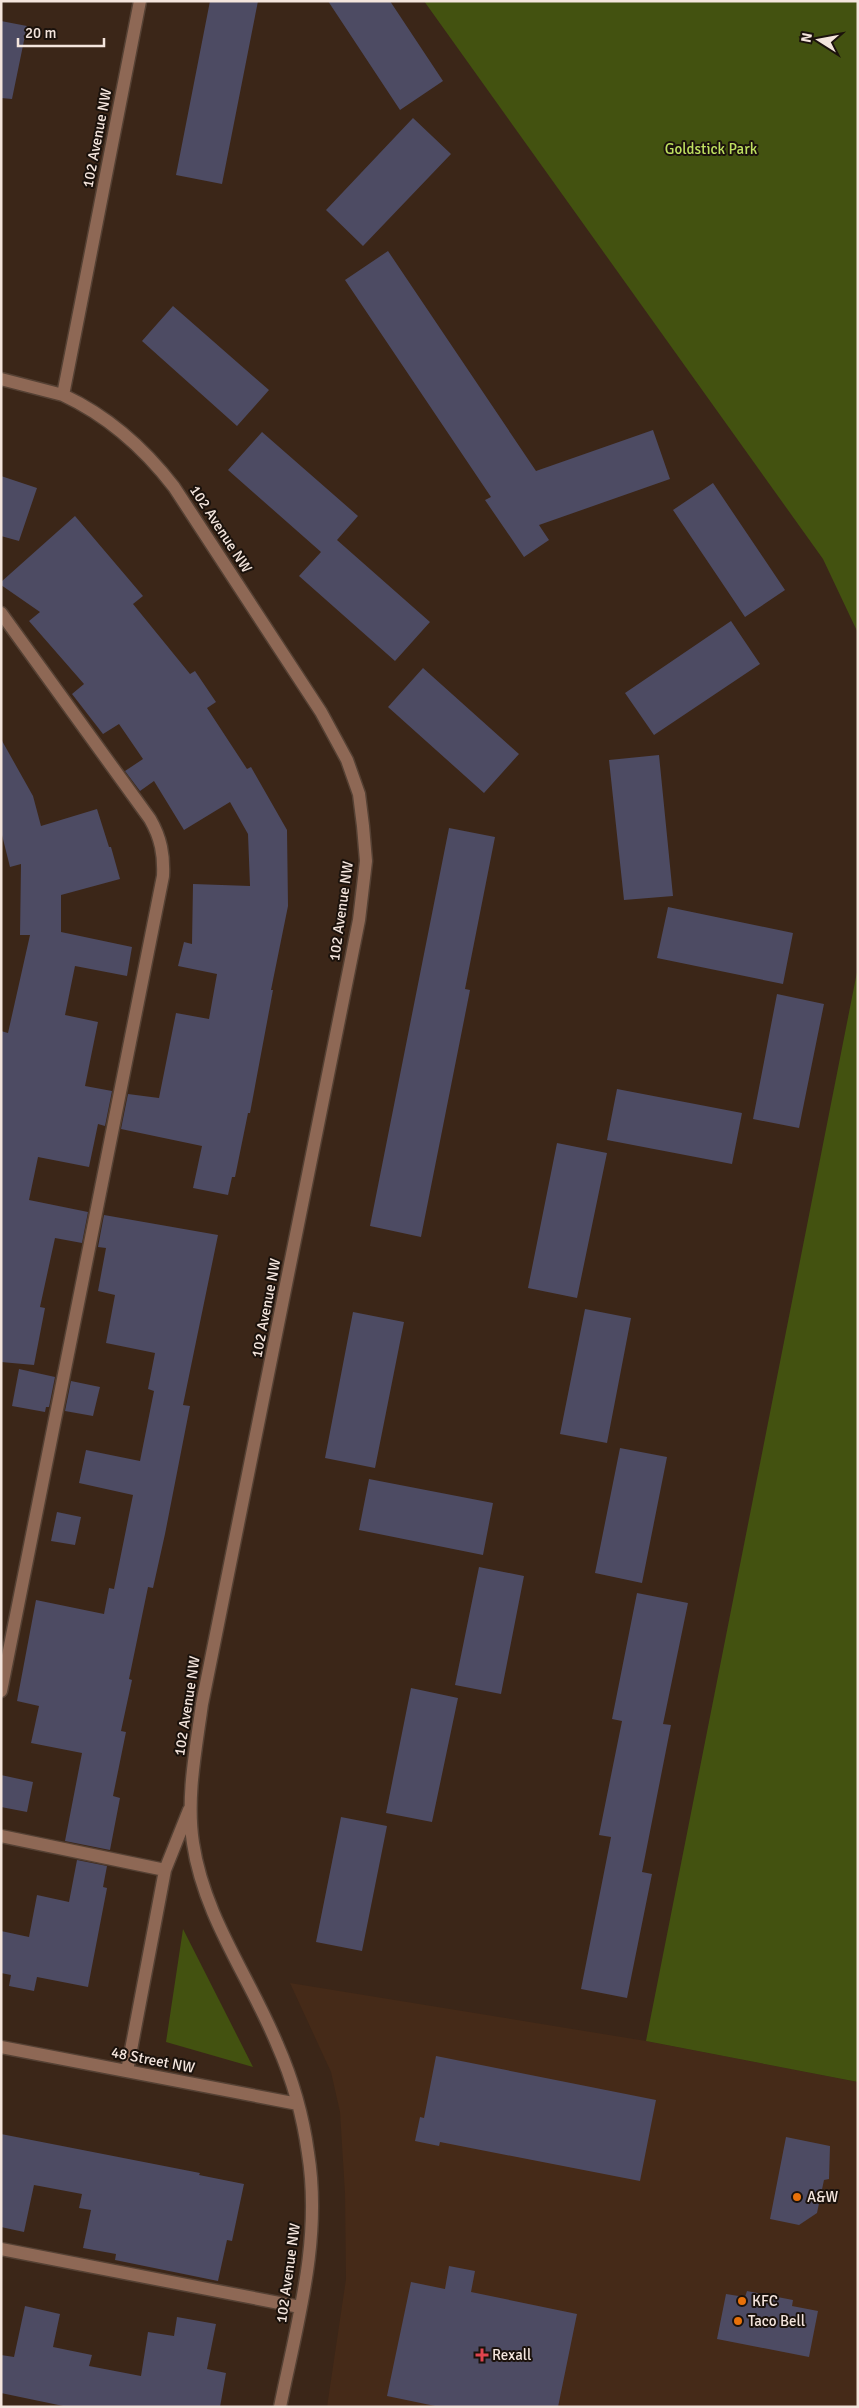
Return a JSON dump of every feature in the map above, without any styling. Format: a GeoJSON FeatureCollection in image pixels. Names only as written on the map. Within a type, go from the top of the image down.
{"type":"FeatureCollection","features":[{"type":"Feature","properties":{"kind":"street","name":"102 Avenue NW"},"geometry":{"type":"LineString","coordinates":[[140,1],[63,395],[94,411],[124,434],[145,452],[174,487],[335,734],[359,794],[366,861],[359,920],[202,1704],[191,1805],[193,1842],[209,1905],[277,2044],[298,2104],[308,2153],[312,2194],[312,2229],[300,2307],[280,2407]]}},
{"type":"Feature","properties":{"kind":"street"},"geometry":{"type":"LineString","coordinates":[[1,379],[63,395]]}},
{"type":"Feature","properties":{"kind":"street"},"geometry":{"type":"LineString","coordinates":[[1,613],[150,819],[157,833],[164,858],[163,876],[1,1691]]}},
{"type":"Feature","properties":{"kind":"street","name":"102 Avenue NW"},"geometry":{"type":"LineString","coordinates":[[127,2071],[165,1870],[191,1805]]}},
{"type":"Feature","properties":{"kind":"street"},"geometry":{"type":"LineString","coordinates":[[1,1836],[165,1870]]}},
{"type":"Feature","properties":{"kind":"street","name":"48 Street NW"},"geometry":{"type":"LineString","coordinates":[[1,2047],[298,2104]]}},
{"type":"Feature","properties":{"kind":"street"},"geometry":{"type":"LineString","coordinates":[[1,2249],[300,2307]]}},
{"type":"Feature","properties":{"kind":"shaded area"},"geometry":{"type":"Polygon","coordinates":[[[290,1983],[646,2041],[858,2082],[858,2407],[327,2407],[346,2279],[345,2193],[340,2112],[331,2072],[290,1983]]]}},
{"type":"Feature","properties":{"kind":"green space","name":"Goldstick Park"},"geometry":{"type":"Polygon","coordinates":[[[424,1],[858,1],[858,633],[823,559],[424,1]]]}},
{"type":"Feature","properties":{"kind":"green space"},"geometry":{"type":"Polygon","coordinates":[[[858,967],[858,2082],[646,2041],[858,967]]]}},
{"type":"Feature","properties":{"kind":"green space"},"geometry":{"type":"Polygon","coordinates":[[[183,1929],[253,2067],[166,2042],[183,1929]]]}},
{"type":"Feature","properties":{"kind":"building"},"geometry":{"type":"Polygon","coordinates":[[[210,1],[258,1],[222,184],[176,175],[210,1]]]}},
{"type":"Feature","properties":{"kind":"building"},"geometry":{"type":"Polygon","coordinates":[[[328,1],[390,1],[443,81],[400,110],[328,1]]]}},
{"type":"Feature","properties":{"kind":"building"},"geometry":{"type":"Polygon","coordinates":[[[1,21],[27,26],[12,99],[1,98],[1,21]]]}},
{"type":"Feature","properties":{"kind":"building"},"geometry":{"type":"Polygon","coordinates":[[[413,118],[451,154],[363,246],[326,210],[413,118]]]}},
{"type":"Feature","properties":{"kind":"building"},"geometry":{"type":"Polygon","coordinates":[[[388,251],[536,471],[653,430],[670,479],[539,525],[549,540],[524,557],[485,500],[491,497],[345,280],[388,251]]]}},
{"type":"Feature","properties":{"kind":"building"},"geometry":{"type":"Polygon","coordinates":[[[173,306],[269,390],[237,426],[142,341],[173,306]]]}},
{"type":"Feature","properties":{"kind":"building"},"geometry":{"type":"Polygon","coordinates":[[[262,432],[358,516],[337,540],[430,622],[395,661],[299,576],[321,552],[228,470],[262,432]]]}},
{"type":"Feature","properties":{"kind":"building"},"geometry":{"type":"Polygon","coordinates":[[[1,476],[37,488],[19,541],[1,536],[1,476]]]}},
{"type":"Feature","properties":{"kind":"building"},"geometry":{"type":"Polygon","coordinates":[[[713,483],[785,590],[745,617],[673,510],[713,483]]]}},
{"type":"Feature","properties":{"kind":"building"},"geometry":{"type":"Polygon","coordinates":[[[75,516],[143,596],[133,604],[190,674],[195,671],[216,702],[207,708],[247,769],[251,767],[287,830],[288,906],[271,990],[273,990],[250,1113],[248,1113],[235,1177],[232,1177],[228,1195],[193,1188],[202,1146],[121,1129],[128,1094],[159,1098],[176,1013],[209,1019],[217,974],[178,966],[184,942],[192,944],[193,884],[250,886],[248,834],[230,802],[184,830],[154,781],[140,791],[125,771],[143,759],[119,724],[103,734],[72,694],[84,684],[29,621],[40,612],[1,585],[1,582],[75,516]]]}},
{"type":"Feature","properties":{"kind":"building"},"geometry":{"type":"Polygon","coordinates":[[[731,621],[760,664],[654,735],[625,693],[731,621]]]}},
{"type":"Feature","properties":{"kind":"building"},"geometry":{"type":"Polygon","coordinates":[[[423,668],[519,754],[484,793],[388,707],[423,668]]]}},
{"type":"Feature","properties":{"kind":"building"},"geometry":{"type":"Polygon","coordinates":[[[1,739],[33,796],[41,826],[97,809],[109,847],[111,847],[120,879],[61,895],[61,932],[132,947],[127,976],[75,966],[65,1015],[98,1022],[85,1086],[112,1091],[105,1126],[98,1124],[89,1167],[38,1157],[29,1200],[88,1212],[82,1243],[55,1238],[40,1307],[45,1308],[34,1365],[1,1362],[1,1031],[8,1033],[30,935],[20,935],[21,864],[10,867],[1,831],[1,739]]]}},
{"type":"Feature","properties":{"kind":"building"},"geometry":{"type":"Polygon","coordinates":[[[659,755],[673,896],[624,900],[609,760],[659,755]]]}},
{"type":"Feature","properties":{"kind":"building"},"geometry":{"type":"Polygon","coordinates":[[[449,828],[495,837],[465,989],[470,990],[421,1237],[370,1226],[449,828]]]}},
{"type":"Feature","properties":{"kind":"building"},"geometry":{"type":"Polygon","coordinates":[[[668,907],[793,933],[783,984],[657,958],[668,907]]]}},
{"type":"Feature","properties":{"kind":"building"},"geometry":{"type":"Polygon","coordinates":[[[777,994],[824,1004],[799,1128],[753,1119],[777,994]]]}},
{"type":"Feature","properties":{"kind":"building"},"geometry":{"type":"Polygon","coordinates":[[[617,1089],[742,1113],[732,1164],[607,1140],[617,1089]]]}},
{"type":"Feature","properties":{"kind":"building"},"geometry":{"type":"Polygon","coordinates":[[[557,1143],[607,1153],[577,1298],[528,1288],[557,1143]]]}},
{"type":"Feature","properties":{"kind":"building"},"geometry":{"type":"Polygon","coordinates":[[[104,1215],[218,1235],[183,1405],[190,1406],[165,1534],[153,1588],[148,1587],[129,1679],[132,1680],[121,1731],[126,1732],[113,1796],[120,1798],[110,1850],[65,1841],[82,1753],[31,1743],[39,1706],[17,1701],[36,1600],[104,1614],[109,1588],[114,1589],[133,1495],[79,1483],[86,1450],[140,1461],[154,1391],[148,1389],[155,1353],[106,1343],[115,1295],[98,1291],[106,1248],[98,1247],[104,1215]]]}},
{"type":"Feature","properties":{"kind":"building"},"geometry":{"type":"Polygon","coordinates":[[[585,1309],[631,1318],[607,1443],[560,1434],[585,1309]]]}},
{"type":"Feature","properties":{"kind":"building"},"geometry":{"type":"Polygon","coordinates":[[[353,1312],[404,1322],[375,1468],[325,1458],[353,1312]]]}},
{"type":"Feature","properties":{"kind":"building"},"geometry":{"type":"Polygon","coordinates":[[[19,1369],[55,1377],[49,1407],[46,1407],[45,1412],[12,1406],[19,1369]]]}},
{"type":"Feature","properties":{"kind":"building"},"geometry":{"type":"Polygon","coordinates":[[[71,1381],[100,1387],[93,1416],[65,1411],[71,1381]]]}},
{"type":"Feature","properties":{"kind":"building"},"geometry":{"type":"Polygon","coordinates":[[[620,1448],[667,1457],[642,1583],[595,1573],[620,1448]]]}},
{"type":"Feature","properties":{"kind":"building"},"geometry":{"type":"Polygon","coordinates":[[[369,1479],[493,1503],[483,1555],[359,1530],[369,1479]]]}},
{"type":"Feature","properties":{"kind":"building"},"geometry":{"type":"Polygon","coordinates":[[[57,1512],[81,1517],[75,1545],[51,1541],[57,1512]]]}},
{"type":"Feature","properties":{"kind":"building"},"geometry":{"type":"Polygon","coordinates":[[[479,1567],[524,1576],[501,1694],[455,1685],[479,1567]]]}},
{"type":"Feature","properties":{"kind":"building"},"geometry":{"type":"Polygon","coordinates":[[[637,1593],[688,1603],[663,1724],[671,1725],[642,1872],[652,1874],[627,1998],[581,1989],[611,1837],[599,1835],[622,1721],[612,1719],[637,1593]]]}},
{"type":"Feature","properties":{"kind":"building"},"geometry":{"type":"Polygon","coordinates":[[[411,1688],[458,1698],[432,1822],[386,1813],[411,1688]]]}},
{"type":"Feature","properties":{"kind":"building"},"geometry":{"type":"Polygon","coordinates":[[[1,1775],[33,1782],[27,1812],[1,1807],[1,1775]]]}},
{"type":"Feature","properties":{"kind":"building"},"geometry":{"type":"Polygon","coordinates":[[[341,1817],[387,1826],[362,1951],[316,1942],[341,1817]]]}},
{"type":"Feature","properties":{"kind":"building"},"geometry":{"type":"Polygon","coordinates":[[[77,1860],[107,1866],[103,1887],[107,1888],[88,1987],[37,1977],[34,1991],[9,1986],[11,1975],[1,1973],[1,1931],[29,1937],[37,1895],[69,1902],[77,1860]]]}},
{"type":"Feature","properties":{"kind":"building"},"geometry":{"type":"Polygon","coordinates":[[[436,2056],[656,2100],[640,2181],[440,2142],[439,2146],[415,2141],[420,2117],[424,2118],[436,2056]]]}},
{"type":"Feature","properties":{"kind":"building"},"geometry":{"type":"Polygon","coordinates":[[[1,2134],[200,2173],[199,2175],[244,2184],[232,2241],[227,2240],[218,2281],[115,2260],[116,2254],[83,2248],[91,2210],[79,2208],[82,2194],[34,2185],[24,2232],[1,2227],[1,2134]]]}},
{"type":"Feature","properties":{"kind":"building","name":"A&W"},"geometry":{"type":"Polygon","coordinates":[[[786,2137],[830,2146],[829,2179],[824,2180],[817,2213],[799,2225],[770,2219],[786,2137]]]}},
{"type":"Feature","properties":{"kind":"building","name":"Rexall"},"geometry":{"type":"Polygon","coordinates":[[[449,2266],[475,2271],[471,2292],[577,2314],[558,2407],[440,2407],[387,2396],[411,2282],[445,2289],[449,2266]]]}},
{"type":"Feature","properties":{"kind":"building"},"geometry":{"type":"Polygon","coordinates":[[[747,2291],[793,2300],[792,2306],[818,2311],[809,2357],[717,2339],[726,2294],[745,2297],[747,2291]]]}},
{"type":"Feature","properties":{"kind":"building"},"geometry":{"type":"Polygon","coordinates":[[[25,2306],[60,2314],[53,2347],[92,2355],[89,2366],[141,2376],[148,2332],[174,2336],[177,2317],[216,2324],[207,2369],[226,2373],[220,2407],[68,2407],[1,2393],[1,2355],[14,2357],[25,2306]]]}},
{"type":"Feature","properties":{"kind":"place","name":"A&W"},"geometry":{"type":"Point","coordinates":[797,2197]}},
{"type":"Feature","properties":{"kind":"place","name":"KFC"},"geometry":{"type":"Point","coordinates":[742,2301]}},
{"type":"Feature","properties":{"kind":"place","name":"Taco Bell"},"geometry":{"type":"Point","coordinates":[738,2321]}},
{"type":"Feature","properties":{"kind":"place","name":"Rexall"},"geometry":{"type":"Point","coordinates":[482,2355]}}]}
